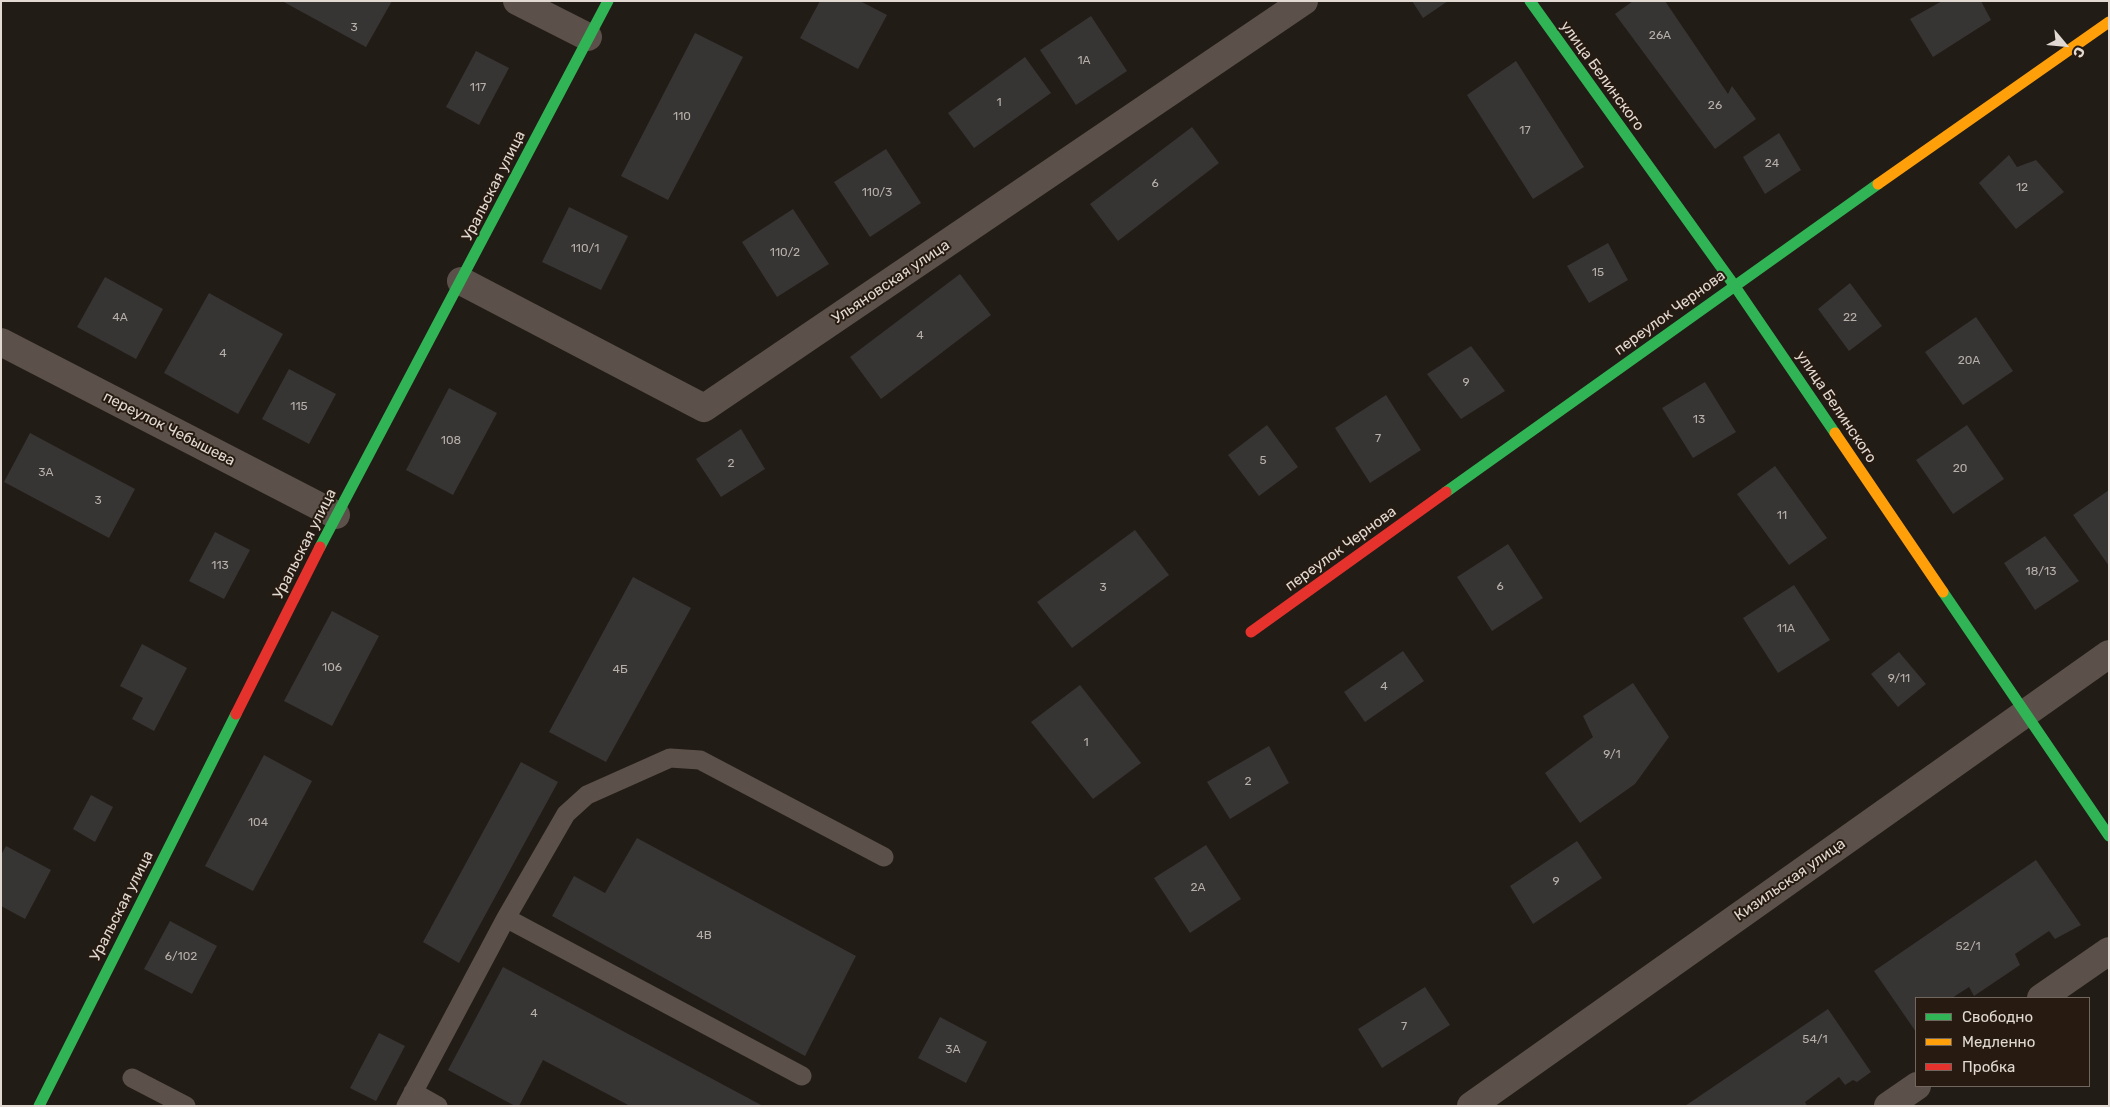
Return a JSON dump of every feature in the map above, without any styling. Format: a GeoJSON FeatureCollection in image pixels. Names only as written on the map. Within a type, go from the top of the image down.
{"type":"FeatureCollection","features":[{"type":"Feature","properties":{"kind":"street"},"geometry":{"type":"LineString","coordinates":[[517,1],[588,38]]}},
{"type":"Feature","properties":{"kind":"street","name":"Уральская улица"},"geometry":{"type":"LineString","coordinates":[[38,1106],[336,516],[608,1]]}},
{"type":"Feature","properties":{"kind":"street","name":"Ульяновская улица"},"geometry":{"type":"LineString","coordinates":[[461,281],[704,408],[1304,1]]}},
{"type":"Feature","properties":{"kind":"street","name":"улица Белинского"},"geometry":{"type":"LineString","coordinates":[[1530,1],[1734,285],[2109,836]]}},
{"type":"Feature","properties":{"kind":"street","name":"переулок Чернова"},"geometry":{"type":"LineString","coordinates":[[1251,632],[1734,285],[2109,22]]}},
{"type":"Feature","properties":{"kind":"street","name":"переулок Чебышева"},"geometry":{"type":"LineString","coordinates":[[1,342],[336,516]]}},
{"type":"Feature","properties":{"kind":"street","name":"Кизильская улица"},"geometry":{"type":"LineString","coordinates":[[1471,1106],[2109,654]]}},
{"type":"Feature","properties":{"kind":"street"},"geometry":{"type":"LineString","coordinates":[[2042,997],[2109,951]]}},
{"type":"Feature","properties":{"kind":"street"},"geometry":{"type":"LineString","coordinates":[[1888,1106],[1916,1087]]}},
{"type":"Feature","properties":{"kind":"lane"},"geometry":{"type":"LineString","coordinates":[[438,1106],[409,1099],[506,918],[566,814],[587,795],[670,758],[700,760],[884,857]]}},
{"type":"Feature","properties":{"kind":"lane"},"geometry":{"type":"LineString","coordinates":[[506,918],[802,1076]]}},
{"type":"Feature","properties":{"kind":"lane"},"geometry":{"type":"LineString","coordinates":[[132,1078],[186,1106]]}},
{"type":"Feature","properties":{"kind":"building"},"geometry":{"type":"Polygon","coordinates":[[[282,1],[392,1],[366,47],[282,1]]]}},
{"type":"Feature","properties":{"kind":"building"},"geometry":{"type":"Polygon","coordinates":[[[820,1],[860,1],[887,15],[858,69],[800,38],[820,1]]]}},
{"type":"Feature","properties":{"kind":"building"},"geometry":{"type":"Polygon","coordinates":[[[1412,1],[1448,1],[1423,18],[1412,1]]]}},
{"type":"Feature","properties":{"kind":"building"},"geometry":{"type":"Polygon","coordinates":[[[1633,1],[1665,1],[1728,94],[1732,86],[1756,119],[1715,149],[1615,14],[1633,1]]]}},
{"type":"Feature","properties":{"kind":"building"},"geometry":{"type":"Polygon","coordinates":[[[1942,1],[1981,1],[1991,20],[1933,57],[1910,19],[1942,1]]]}},
{"type":"Feature","properties":{"kind":"building"},"geometry":{"type":"Polygon","coordinates":[[[1091,16],[1127,71],[1076,105],[1040,50],[1091,16]]]}},
{"type":"Feature","properties":{"kind":"building"},"geometry":{"type":"Polygon","coordinates":[[[695,33],[743,57],[668,200],[621,176],[695,33]]]}},
{"type":"Feature","properties":{"kind":"building"},"geometry":{"type":"Polygon","coordinates":[[[476,51],[509,68],[479,125],[446,107],[476,51]]]}},
{"type":"Feature","properties":{"kind":"building"},"geometry":{"type":"Polygon","coordinates":[[[1025,57],[1051,93],[974,148],[948,113],[1025,57]]]}},
{"type":"Feature","properties":{"kind":"building"},"geometry":{"type":"Polygon","coordinates":[[[1516,61],[1584,167],[1533,199],[1467,95],[1516,61]]]}},
{"type":"Feature","properties":{"kind":"building"},"geometry":{"type":"Polygon","coordinates":[[[1192,127],[1219,163],[1118,241],[1090,204],[1192,127]]]}},
{"type":"Feature","properties":{"kind":"building"},"geometry":{"type":"Polygon","coordinates":[[[1779,133],[1801,170],[1765,194],[1743,157],[1779,133]]]}},
{"type":"Feature","properties":{"kind":"building"},"geometry":{"type":"Polygon","coordinates":[[[886,149],[921,203],[870,237],[834,182],[886,149]]]}},
{"type":"Feature","properties":{"kind":"building"},"geometry":{"type":"Polygon","coordinates":[[[2009,155],[2017,167],[2036,160],[2064,192],[2016,229],[1979,183],[2009,155]]]}},
{"type":"Feature","properties":{"kind":"building"},"geometry":{"type":"Polygon","coordinates":[[[569,207],[628,236],[601,290],[542,262],[569,207]]]}},
{"type":"Feature","properties":{"kind":"building"},"geometry":{"type":"Polygon","coordinates":[[[793,209],[829,264],[777,297],[742,242],[793,209]]]}},
{"type":"Feature","properties":{"kind":"building"},"geometry":{"type":"Polygon","coordinates":[[[1608,243],[1628,280],[1589,303],[1567,266],[1608,243]]]}},
{"type":"Feature","properties":{"kind":"building"},"geometry":{"type":"Polygon","coordinates":[[[960,274],[991,315],[881,399],[850,357],[960,274]]]}},
{"type":"Feature","properties":{"kind":"building"},"geometry":{"type":"Polygon","coordinates":[[[105,277],[163,309],[136,359],[77,327],[105,277]]]}},
{"type":"Feature","properties":{"kind":"building"},"geometry":{"type":"Polygon","coordinates":[[[1850,283],[1882,326],[1849,351],[1818,309],[1850,283]]]}},
{"type":"Feature","properties":{"kind":"building"},"geometry":{"type":"Polygon","coordinates":[[[209,293],[283,334],[238,414],[164,373],[209,293]]]}},
{"type":"Feature","properties":{"kind":"building"},"geometry":{"type":"Polygon","coordinates":[[[1976,317],[2013,371],[1963,405],[1925,352],[1976,317]]]}},
{"type":"Feature","properties":{"kind":"building"},"geometry":{"type":"Polygon","coordinates":[[[1471,346],[1505,391],[1461,419],[1427,374],[1471,346]]]}},
{"type":"Feature","properties":{"kind":"building"},"geometry":{"type":"Polygon","coordinates":[[[289,369],[336,394],[309,444],[262,419],[289,369]]]}},
{"type":"Feature","properties":{"kind":"building"},"geometry":{"type":"Polygon","coordinates":[[[1705,382],[1736,432],[1693,458],[1662,408],[1705,382]]]}},
{"type":"Feature","properties":{"kind":"building"},"geometry":{"type":"Polygon","coordinates":[[[449,388],[497,413],[453,495],[406,470],[449,388]]]}},
{"type":"Feature","properties":{"kind":"building"},"geometry":{"type":"Polygon","coordinates":[[[1386,395],[1421,450],[1370,483],[1335,428],[1386,395]]]}},
{"type":"Feature","properties":{"kind":"building"},"geometry":{"type":"Polygon","coordinates":[[[1267,425],[1298,467],[1259,496],[1228,455],[1267,425]]]}},
{"type":"Feature","properties":{"kind":"building"},"geometry":{"type":"Polygon","coordinates":[[[1967,425],[2004,479],[1953,514],[1916,460],[1967,425]]]}},
{"type":"Feature","properties":{"kind":"building"},"geometry":{"type":"Polygon","coordinates":[[[741,429],[765,469],[721,497],[696,459],[741,429]]]}},
{"type":"Feature","properties":{"kind":"building"},"geometry":{"type":"Polygon","coordinates":[[[30,433],[135,489],[109,538],[4,482],[30,433]]]}},
{"type":"Feature","properties":{"kind":"building"},"geometry":{"type":"Polygon","coordinates":[[[1775,466],[1827,538],[1789,565],[1737,494],[1775,466]]]}},
{"type":"Feature","properties":{"kind":"building"},"geometry":{"type":"Polygon","coordinates":[[[2109,490],[2109,566],[2073,515],[2109,490]]]}},
{"type":"Feature","properties":{"kind":"building"},"geometry":{"type":"Polygon","coordinates":[[[1135,530],[1169,575],[1072,648],[1037,602],[1135,530]]]}},
{"type":"Feature","properties":{"kind":"building"},"geometry":{"type":"Polygon","coordinates":[[[215,532],[250,550],[224,599],[189,581],[215,532]]]}},
{"type":"Feature","properties":{"kind":"building"},"geometry":{"type":"Polygon","coordinates":[[[2045,536],[2079,581],[2035,610],[2004,563],[2045,536]]]}},
{"type":"Feature","properties":{"kind":"building"},"geometry":{"type":"Polygon","coordinates":[[[1508,544],[1543,598],[1492,631],[1457,577],[1508,544]]]}},
{"type":"Feature","properties":{"kind":"building"},"geometry":{"type":"Polygon","coordinates":[[[633,577],[691,608],[606,762],[549,732],[633,577]]]}},
{"type":"Feature","properties":{"kind":"building"},"geometry":{"type":"Polygon","coordinates":[[[1794,585],[1830,640],[1778,673],[1743,618],[1794,585]]]}},
{"type":"Feature","properties":{"kind":"building"},"geometry":{"type":"Polygon","coordinates":[[[332,611],[379,636],[332,726],[284,701],[332,611]]]}},
{"type":"Feature","properties":{"kind":"building"},"geometry":{"type":"Polygon","coordinates":[[[142,644],[187,668],[154,731],[132,719],[143,698],[120,686],[142,644]]]}},
{"type":"Feature","properties":{"kind":"building"},"geometry":{"type":"Polygon","coordinates":[[[1403,651],[1424,681],[1365,722],[1344,692],[1403,651]]]}},
{"type":"Feature","properties":{"kind":"building"},"geometry":{"type":"Polygon","coordinates":[[[1899,652],[1926,684],[1898,707],[1871,674],[1899,652]]]}},
{"type":"Feature","properties":{"kind":"building"},"geometry":{"type":"Polygon","coordinates":[[[1633,683],[1669,737],[1635,784],[1580,823],[1545,773],[1593,737],[1583,716],[1633,683]]]}},
{"type":"Feature","properties":{"kind":"building"},"geometry":{"type":"Polygon","coordinates":[[[1080,685],[1141,763],[1093,799],[1031,722],[1080,685]]]}},
{"type":"Feature","properties":{"kind":"building"},"geometry":{"type":"Polygon","coordinates":[[[1269,746],[1289,783],[1230,819],[1207,782],[1269,746]]]}},
{"type":"Feature","properties":{"kind":"building"},"geometry":{"type":"Polygon","coordinates":[[[264,755],[312,781],[253,891],[205,866],[264,755]]]}},
{"type":"Feature","properties":{"kind":"building"},"geometry":{"type":"Polygon","coordinates":[[[521,762],[558,782],[459,963],[423,942],[521,762]]]}},
{"type":"Feature","properties":{"kind":"building"},"geometry":{"type":"Polygon","coordinates":[[[91,795],[113,807],[95,842],[73,829],[91,795]]]}},
{"type":"Feature","properties":{"kind":"building"},"geometry":{"type":"Polygon","coordinates":[[[637,838],[856,956],[805,1056],[552,916],[574,876],[605,893],[637,838]]]}},
{"type":"Feature","properties":{"kind":"building"},"geometry":{"type":"Polygon","coordinates":[[[1577,841],[1602,878],[1533,924],[1510,886],[1577,841]]]}},
{"type":"Feature","properties":{"kind":"building"},"geometry":{"type":"Polygon","coordinates":[[[1206,845],[1241,899],[1190,933],[1154,878],[1206,845]]]}},
{"type":"Feature","properties":{"kind":"building"},"geometry":{"type":"Polygon","coordinates":[[[6,846],[51,870],[25,919],[1,906],[1,855],[6,846]]]}},
{"type":"Feature","properties":{"kind":"building"},"geometry":{"type":"Polygon","coordinates":[[[2036,860],[2081,925],[2055,939],[2049,931],[2015,954],[2020,965],[1974,996],[1969,987],[1954,997],[1915,997],[1915,1031],[1874,971],[2036,860]]]}},
{"type":"Feature","properties":{"kind":"building"},"geometry":{"type":"Polygon","coordinates":[[[170,921],[217,946],[192,994],[144,969],[170,921]]]}},
{"type":"Feature","properties":{"kind":"building"},"geometry":{"type":"Polygon","coordinates":[[[503,967],[763,1106],[630,1106],[543,1060],[519,1106],[515,1106],[448,1070],[503,967]]]}},
{"type":"Feature","properties":{"kind":"building"},"geometry":{"type":"Polygon","coordinates":[[[1425,987],[1450,1025],[1382,1068],[1358,1029],[1425,987]]]}},
{"type":"Feature","properties":{"kind":"building"},"geometry":{"type":"Polygon","coordinates":[[[1828,1009],[1871,1072],[1857,1082],[1853,1080],[1845,1085],[1839,1077],[1805,1102],[1807,1106],[1685,1106],[1828,1009]]]}},
{"type":"Feature","properties":{"kind":"building"},"geometry":{"type":"Polygon","coordinates":[[[940,1017],[987,1042],[966,1083],[918,1058],[940,1017]]]}},
{"type":"Feature","properties":{"kind":"building"},"geometry":{"type":"Polygon","coordinates":[[[379,1033],[405,1046],[376,1101],[350,1088],[379,1033]]]}},
{"type":"Feature","properties":{"kind":"traffic: fast"},"geometry":{"type":"LineString","coordinates":[[320,547],[608,1]]}},
{"type":"Feature","properties":{"kind":"traffic: fast"},"geometry":{"type":"LineString","coordinates":[[1530,1],[1734,285],[1835,433]]}},
{"type":"Feature","properties":{"kind":"traffic: fast"},"geometry":{"type":"LineString","coordinates":[[1446,492],[1878,184]]}},
{"type":"Feature","properties":{"kind":"traffic: fast"},"geometry":{"type":"LineString","coordinates":[[1943,592],[2109,836]]}},
{"type":"Feature","properties":{"kind":"traffic: fast"},"geometry":{"type":"LineString","coordinates":[[39,1106],[236,714]]}},
{"type":"Feature","properties":{"kind":"traffic: slow"},"geometry":{"type":"LineString","coordinates":[[1878,184],[2109,22]]}},
{"type":"Feature","properties":{"kind":"traffic: slow"},"geometry":{"type":"LineString","coordinates":[[1835,433],[1943,592]]}},
{"type":"Feature","properties":{"kind":"traffic: jam"},"geometry":{"type":"LineString","coordinates":[[1251,632],[1446,492]]}},
{"type":"Feature","properties":{"kind":"traffic: jam"},"geometry":{"type":"LineString","coordinates":[[236,714],[320,547]]}}]}
